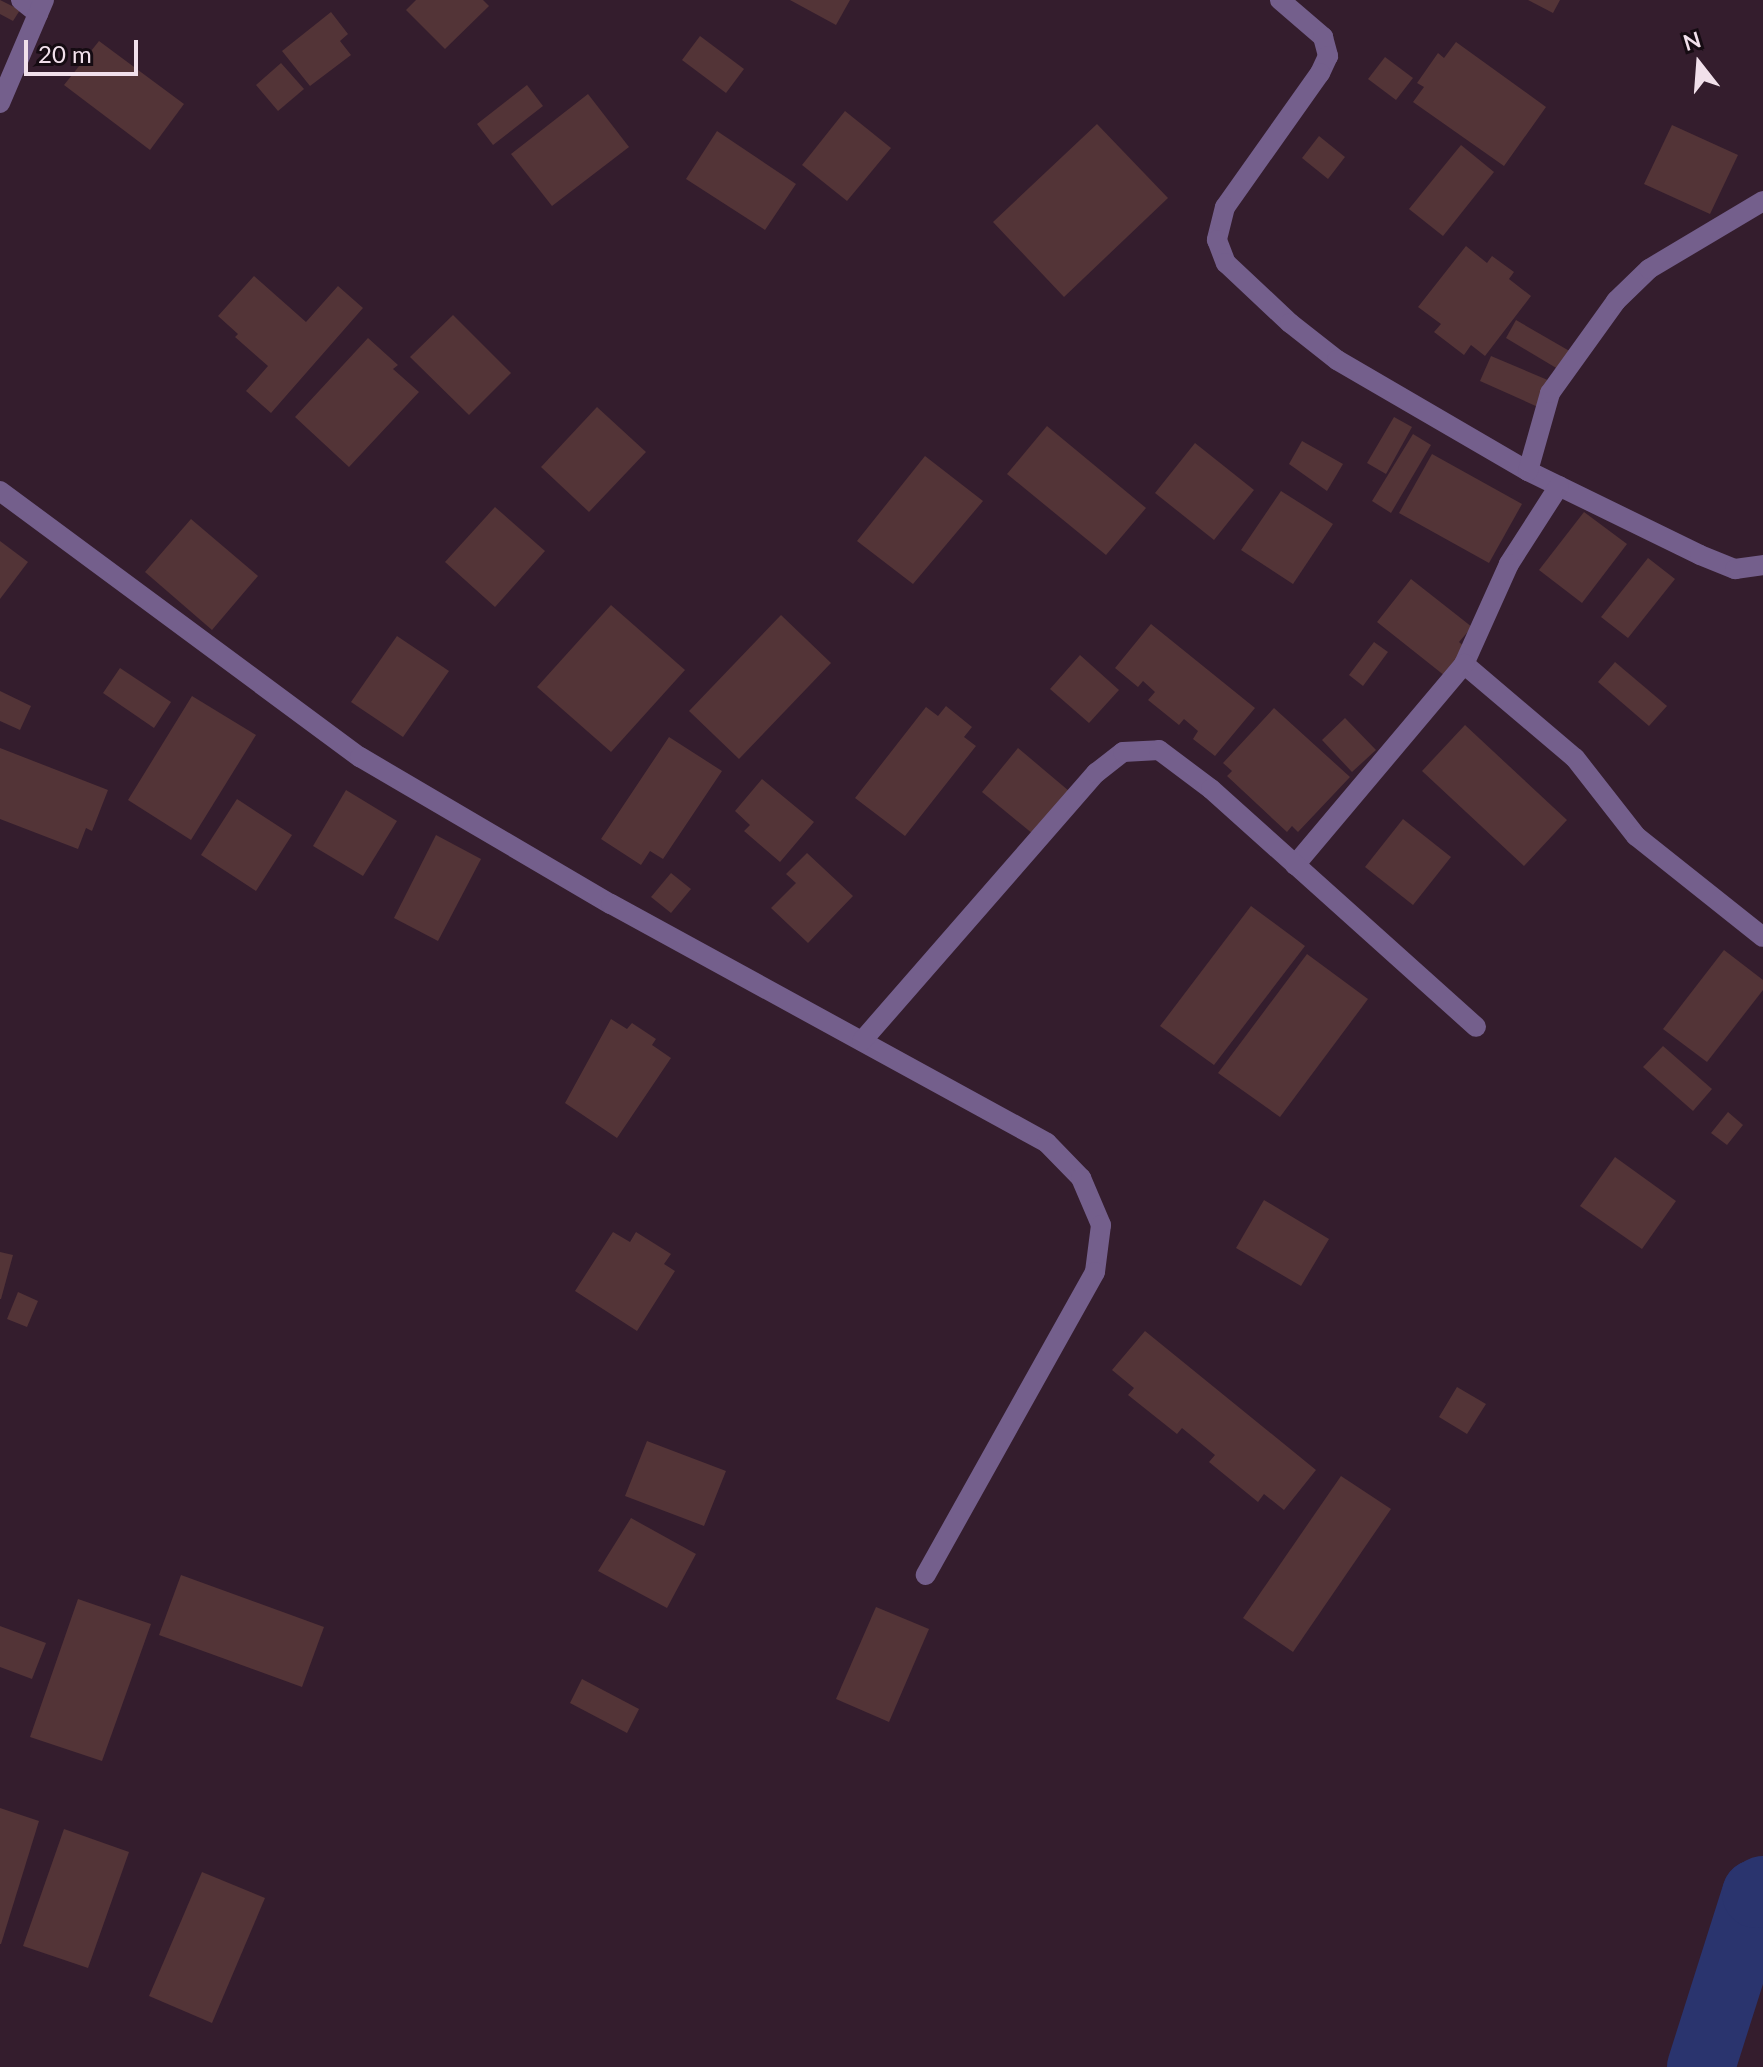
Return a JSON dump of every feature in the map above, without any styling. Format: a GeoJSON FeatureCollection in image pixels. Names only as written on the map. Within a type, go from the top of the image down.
{"type":"FeatureCollection","features":[{"type":"Feature","properties":{"kind":"street"},"geometry":{"type":"LineString","coordinates":[[0,103],[41,7],[21,0]]}},
{"type":"Feature","properties":{"kind":"street"},"geometry":{"type":"LineString","coordinates":[[1280,0],[1323,37],[1328,56],[1320,73],[1225,207],[1217,240],[1226,263],[1290,323],[1337,360],[1528,471],[1700,555],[1735,569],[1763,565]]}},
{"type":"Feature","properties":{"kind":"street"},"geometry":{"type":"LineString","coordinates":[[1528,471],[1550,393],[1616,301],[1649,269],[1763,201]]}},
{"type":"Feature","properties":{"kind":"street"},"geometry":{"type":"LineString","coordinates":[[1295,865],[1464,664],[1509,564],[1559,486]]}},
{"type":"Feature","properties":{"kind":"street"},"geometry":{"type":"LineString","coordinates":[[0,491],[360,757],[611,904],[1047,1143],[1081,1178],[1101,1225],[1095,1272],[926,1575]]}},
{"type":"Feature","properties":{"kind":"street"},"geometry":{"type":"LineString","coordinates":[[1464,664],[1575,758],[1636,836],[1763,937]]}},
{"type":"Feature","properties":{"kind":"street"},"geometry":{"type":"LineString","coordinates":[[862,1041],[1096,773],[1123,752],[1159,750],[1211,789],[1476,1027]]}},
{"type":"Feature","properties":{"kind":"building"},"geometry":{"type":"Polygon","coordinates":[[[0,0],[20,10],[13,21],[0,14],[0,0]]]}},
{"type":"Feature","properties":{"kind":"building"},"geometry":{"type":"Polygon","coordinates":[[[416,0],[483,0],[489,6],[445,49],[406,10],[416,0]]]}},
{"type":"Feature","properties":{"kind":"building"},"geometry":{"type":"Polygon","coordinates":[[[790,0],[850,0],[836,25],[790,0]]]}},
{"type":"Feature","properties":{"kind":"building"},"geometry":{"type":"Polygon","coordinates":[[[1528,0],[1560,0],[1553,13],[1528,0]]]}},
{"type":"Feature","properties":{"kind":"building"},"geometry":{"type":"Polygon","coordinates":[[[331,12],[348,34],[340,41],[351,55],[310,86],[282,51],[331,12]]]}},
{"type":"Feature","properties":{"kind":"building"},"geometry":{"type":"Polygon","coordinates":[[[700,36],[744,69],[726,93],[682,60],[700,36]]]}},
{"type":"Feature","properties":{"kind":"building"},"geometry":{"type":"Polygon","coordinates":[[[99,41],[184,104],[150,150],[64,85],[99,41]]]}},
{"type":"Feature","properties":{"kind":"building"},"geometry":{"type":"Polygon","coordinates":[[[1456,42],[1546,107],[1504,166],[1413,102],[1424,87],[1417,83],[1438,53],[1444,58],[1456,42]]]}},
{"type":"Feature","properties":{"kind":"building"},"geometry":{"type":"Polygon","coordinates":[[[1385,57],[1413,78],[1396,100],[1368,79],[1385,57]]]}},
{"type":"Feature","properties":{"kind":"building"},"geometry":{"type":"Polygon","coordinates":[[[281,63],[304,89],[278,111],[256,85],[281,63]]]}},
{"type":"Feature","properties":{"kind":"building"},"geometry":{"type":"Polygon","coordinates":[[[527,85],[543,106],[493,145],[477,124],[527,85]]]}},
{"type":"Feature","properties":{"kind":"building"},"geometry":{"type":"Polygon","coordinates":[[[588,94],[629,147],[552,206],[511,154],[588,94]]]}},
{"type":"Feature","properties":{"kind":"building"},"geometry":{"type":"Polygon","coordinates":[[[845,111],[891,148],[847,201],[802,165],[845,111]]]}},
{"type":"Feature","properties":{"kind":"building"},"geometry":{"type":"Polygon","coordinates":[[[1097,124],[1168,198],[1064,297],[993,222],[1097,124]]]}},
{"type":"Feature","properties":{"kind":"building"},"geometry":{"type":"Polygon","coordinates":[[[1672,125],[1738,155],[1710,214],[1644,184],[1672,125]]]}},
{"type":"Feature","properties":{"kind":"building"},"geometry":{"type":"Polygon","coordinates":[[[717,131],[796,184],[765,230],[686,179],[717,131]]]}},
{"type":"Feature","properties":{"kind":"building"},"geometry":{"type":"Polygon","coordinates":[[[1319,136],[1345,157],[1328,179],[1302,158],[1319,136]]]}},
{"type":"Feature","properties":{"kind":"building"},"geometry":{"type":"Polygon","coordinates":[[[1461,145],[1494,172],[1443,236],[1409,209],[1461,145]]]}},
{"type":"Feature","properties":{"kind":"building"},"geometry":{"type":"Polygon","coordinates":[[[1466,246],[1487,263],[1492,256],[1514,272],[1509,279],[1531,296],[1485,356],[1471,345],[1464,355],[1434,332],[1441,324],[1418,307],[1466,246]]]}},
{"type":"Feature","properties":{"kind":"building"},"geometry":{"type":"Polygon","coordinates":[[[254,276],[306,322],[338,286],[363,308],[271,413],[246,391],[268,366],[235,337],[238,334],[218,316],[254,276]]]}},
{"type":"Feature","properties":{"kind":"building"},"geometry":{"type":"Polygon","coordinates":[[[453,315],[511,373],[469,415],[410,357],[453,315]]]}},
{"type":"Feature","properties":{"kind":"building"},"geometry":{"type":"Polygon","coordinates":[[[1516,320],[1573,353],[1563,372],[1506,338],[1516,320]]]}},
{"type":"Feature","properties":{"kind":"building"},"geometry":{"type":"Polygon","coordinates":[[[368,338],[398,365],[393,369],[419,392],[349,467],[295,417],[368,338]]]}},
{"type":"Feature","properties":{"kind":"building"},"geometry":{"type":"Polygon","coordinates":[[[1491,356],[1550,381],[1538,407],[1480,381],[1491,356]]]}},
{"type":"Feature","properties":{"kind":"building"},"geometry":{"type":"Polygon","coordinates":[[[597,407],[646,452],[589,512],[541,467],[597,407]]]}},
{"type":"Feature","properties":{"kind":"building"},"geometry":{"type":"Polygon","coordinates":[[[1394,417],[1412,427],[1386,474],[1367,463],[1394,417]]]}},
{"type":"Feature","properties":{"kind":"building"},"geometry":{"type":"Polygon","coordinates":[[[1047,426],[1146,508],[1106,555],[1007,474],[1047,426]]]}},
{"type":"Feature","properties":{"kind":"building"},"geometry":{"type":"Polygon","coordinates":[[[1413,434],[1431,445],[1391,513],[1372,501],[1413,434]]]}},
{"type":"Feature","properties":{"kind":"building"},"geometry":{"type":"Polygon","coordinates":[[[1302,441],[1343,464],[1327,491],[1289,464],[1302,441]]]}},
{"type":"Feature","properties":{"kind":"building"},"geometry":{"type":"Polygon","coordinates":[[[1195,443],[1254,490],[1214,540],[1155,493],[1195,443]]]}},
{"type":"Feature","properties":{"kind":"building"},"geometry":{"type":"Polygon","coordinates":[[[1432,454],[1522,504],[1489,563],[1399,513],[1432,454]]]}},
{"type":"Feature","properties":{"kind":"building"},"geometry":{"type":"Polygon","coordinates":[[[925,456],[983,501],[913,584],[857,541],[925,456]]]}},
{"type":"Feature","properties":{"kind":"building"},"geometry":{"type":"Polygon","coordinates":[[[1281,491],[1333,524],[1293,584],[1241,550],[1281,491]]]}},
{"type":"Feature","properties":{"kind":"building"},"geometry":{"type":"Polygon","coordinates":[[[495,507],[545,551],[495,607],[445,562],[495,507]]]}},
{"type":"Feature","properties":{"kind":"building"},"geometry":{"type":"Polygon","coordinates":[[[1584,512],[1627,544],[1582,603],[1539,570],[1584,512]]]}},
{"type":"Feature","properties":{"kind":"building"},"geometry":{"type":"Polygon","coordinates":[[[191,519],[258,576],[212,630],[145,572],[191,519]]]}},
{"type":"Feature","properties":{"kind":"building"},"geometry":{"type":"Polygon","coordinates":[[[0,541],[28,562],[0,599],[0,541]]]}},
{"type":"Feature","properties":{"kind":"building"},"geometry":{"type":"Polygon","coordinates":[[[1648,558],[1675,579],[1628,638],[1601,617],[1648,558]]]}},
{"type":"Feature","properties":{"kind":"building"},"geometry":{"type":"Polygon","coordinates":[[[1411,579],[1472,627],[1459,642],[1467,649],[1445,676],[1377,622],[1411,579]]]}},
{"type":"Feature","properties":{"kind":"building"},"geometry":{"type":"Polygon","coordinates":[[[611,605],[685,670],[611,752],[537,687],[611,605]]]}},
{"type":"Feature","properties":{"kind":"building"},"geometry":{"type":"Polygon","coordinates":[[[781,615],[831,663],[739,759],[689,711],[781,615]]]}},
{"type":"Feature","properties":{"kind":"building"},"geometry":{"type":"Polygon","coordinates":[[[1151,624],[1255,708],[1215,756],[1193,739],[1198,731],[1184,719],[1179,725],[1148,700],[1155,692],[1143,681],[1138,687],[1115,668],[1151,624]]]}},
{"type":"Feature","properties":{"kind":"building"},"geometry":{"type":"Polygon","coordinates":[[[397,636],[449,671],[403,737],[351,702],[397,636]]]}},
{"type":"Feature","properties":{"kind":"building"},"geometry":{"type":"Polygon","coordinates":[[[1374,642],[1388,652],[1363,686],[1349,675],[1374,642]]]}},
{"type":"Feature","properties":{"kind":"building"},"geometry":{"type":"Polygon","coordinates":[[[1080,655],[1119,690],[1089,723],[1050,689],[1080,655]]]}},
{"type":"Feature","properties":{"kind":"building"},"geometry":{"type":"Polygon","coordinates":[[[1615,662],[1667,706],[1649,726],[1598,682],[1615,662]]]}},
{"type":"Feature","properties":{"kind":"building"},"geometry":{"type":"Polygon","coordinates":[[[120,668],[171,702],[154,728],[103,693],[120,668]]]}},
{"type":"Feature","properties":{"kind":"building"},"geometry":{"type":"Polygon","coordinates":[[[0,691],[31,706],[20,730],[0,721],[0,691]]]}},
{"type":"Feature","properties":{"kind":"building"},"geometry":{"type":"Polygon","coordinates":[[[192,696],[256,735],[191,840],[128,800],[192,696]]]}},
{"type":"Feature","properties":{"kind":"building"},"geometry":{"type":"Polygon","coordinates":[[[946,706],[972,727],[964,737],[976,746],[905,836],[855,798],[926,707],[938,716],[946,706]]]}},
{"type":"Feature","properties":{"kind":"building"},"geometry":{"type":"Polygon","coordinates":[[[1274,708],[1350,777],[1298,832],[1292,826],[1287,832],[1227,776],[1232,771],[1223,763],[1274,708]]]}},
{"type":"Feature","properties":{"kind":"building"},"geometry":{"type":"Polygon","coordinates":[[[1345,718],[1376,750],[1352,772],[1322,740],[1345,718]]]}},
{"type":"Feature","properties":{"kind":"building"},"geometry":{"type":"Polygon","coordinates":[[[1465,725],[1567,820],[1524,866],[1422,771],[1465,725]]]}},
{"type":"Feature","properties":{"kind":"building"},"geometry":{"type":"Polygon","coordinates":[[[669,737],[722,771],[663,859],[650,851],[641,865],[601,839],[669,737]]]}},
{"type":"Feature","properties":{"kind":"building"},"geometry":{"type":"Polygon","coordinates":[[[0,748],[108,790],[92,831],[86,828],[78,849],[0,819],[0,748]]]}},
{"type":"Feature","properties":{"kind":"building"},"geometry":{"type":"Polygon","coordinates":[[[1018,748],[1069,791],[1033,834],[982,792],[1018,748]]]}},
{"type":"Feature","properties":{"kind":"building"},"geometry":{"type":"Polygon","coordinates":[[[762,779],[814,822],[780,862],[744,831],[750,825],[735,811],[762,779]]]}},
{"type":"Feature","properties":{"kind":"building"},"geometry":{"type":"Polygon","coordinates":[[[346,790],[397,821],[363,876],[313,846],[346,790]]]}},
{"type":"Feature","properties":{"kind":"building"},"geometry":{"type":"Polygon","coordinates":[[[237,799],[292,835],[256,891],[201,855],[237,799]]]}},
{"type":"Feature","properties":{"kind":"building"},"geometry":{"type":"Polygon","coordinates":[[[1403,819],[1451,857],[1413,905],[1365,867],[1403,819]]]}},
{"type":"Feature","properties":{"kind":"building"},"geometry":{"type":"Polygon","coordinates":[[[436,835],[481,859],[438,941],[394,918],[436,835]]]}},
{"type":"Feature","properties":{"kind":"building"},"geometry":{"type":"Polygon","coordinates":[[[807,853],[853,896],[808,943],[771,908],[796,883],[786,874],[807,853]]]}},
{"type":"Feature","properties":{"kind":"building"},"geometry":{"type":"Polygon","coordinates":[[[671,873],[691,889],[671,913],[651,897],[671,873]]]}},
{"type":"Feature","properties":{"kind":"building"},"geometry":{"type":"Polygon","coordinates":[[[1251,906],[1305,946],[1214,1065],[1160,1026],[1251,906]]]}},
{"type":"Feature","properties":{"kind":"building"},"geometry":{"type":"Polygon","coordinates":[[[1724,950],[1763,980],[1763,990],[1707,1062],[1663,1029],[1724,950]]]}},
{"type":"Feature","properties":{"kind":"building"},"geometry":{"type":"Polygon","coordinates":[[[1307,954],[1368,999],[1280,1117],[1218,1073],[1307,954]]]}},
{"type":"Feature","properties":{"kind":"building"},"geometry":{"type":"Polygon","coordinates":[[[611,1019],[627,1029],[632,1023],[656,1039],[652,1045],[671,1058],[617,1138],[565,1103],[611,1019]]]}},
{"type":"Feature","properties":{"kind":"building"},"geometry":{"type":"Polygon","coordinates":[[[1663,1046],[1712,1089],[1693,1111],[1643,1067],[1663,1046]]]}},
{"type":"Feature","properties":{"kind":"building"},"geometry":{"type":"Polygon","coordinates":[[[1728,1112],[1743,1125],[1727,1145],[1711,1133],[1728,1112]]]}},
{"type":"Feature","properties":{"kind":"building"},"geometry":{"type":"Polygon","coordinates":[[[1615,1157],[1676,1201],[1642,1249],[1580,1206],[1615,1157]]]}},
{"type":"Feature","properties":{"kind":"building"},"geometry":{"type":"Polygon","coordinates":[[[1264,1200],[1329,1239],[1301,1286],[1236,1248],[1264,1200]]]}},
{"type":"Feature","properties":{"kind":"building"},"geometry":{"type":"Polygon","coordinates":[[[613,1232],[630,1242],[636,1232],[671,1254],[664,1264],[675,1271],[637,1331],[575,1291],[613,1232]]]}},
{"type":"Feature","properties":{"kind":"building"},"geometry":{"type":"Polygon","coordinates":[[[0,1252],[13,1255],[1,1299],[0,1299],[0,1252]]]}},
{"type":"Feature","properties":{"kind":"building"},"geometry":{"type":"Polygon","coordinates":[[[18,1292],[38,1301],[27,1327],[7,1319],[18,1292]]]}},
{"type":"Feature","properties":{"kind":"building"},"geometry":{"type":"Polygon","coordinates":[[[1145,1331],[1316,1470],[1284,1510],[1264,1494],[1258,1502],[1209,1462],[1215,1455],[1182,1428],[1177,1434],[1128,1395],[1134,1388],[1112,1370],[1145,1331]]]}},
{"type":"Feature","properties":{"kind":"building"},"geometry":{"type":"Polygon","coordinates":[[[1457,1387],[1486,1404],[1467,1434],[1439,1417],[1457,1387]]]}},
{"type":"Feature","properties":{"kind":"building"},"geometry":{"type":"Polygon","coordinates":[[[647,1441],[726,1471],[704,1526],[625,1496],[647,1441]]]}},
{"type":"Feature","properties":{"kind":"building"},"geometry":{"type":"Polygon","coordinates":[[[1341,1476],[1391,1509],[1293,1652],[1243,1618],[1341,1476]]]}},
{"type":"Feature","properties":{"kind":"building"},"geometry":{"type":"Polygon","coordinates":[[[631,1518],[696,1554],[667,1608],[598,1571],[631,1518]]]}},
{"type":"Feature","properties":{"kind":"building"},"geometry":{"type":"Polygon","coordinates":[[[181,1575],[324,1627],[302,1687],[159,1635],[181,1575]]]}},
{"type":"Feature","properties":{"kind":"building"},"geometry":{"type":"Polygon","coordinates":[[[78,1599],[151,1624],[102,1761],[30,1737],[78,1599]]]}},
{"type":"Feature","properties":{"kind":"building"},"geometry":{"type":"Polygon","coordinates":[[[876,1607],[929,1629],[889,1722],[836,1699],[876,1607]]]}},
{"type":"Feature","properties":{"kind":"building"},"geometry":{"type":"Polygon","coordinates":[[[0,1626],[46,1643],[32,1679],[0,1667],[0,1626]]]}},
{"type":"Feature","properties":{"kind":"building"},"geometry":{"type":"Polygon","coordinates":[[[582,1679],[639,1709],[627,1733],[570,1703],[582,1679]]]}},
{"type":"Feature","properties":{"kind":"building"},"geometry":{"type":"Polygon","coordinates":[[[0,1808],[39,1821],[1,1944],[0,1944],[0,1808]]]}},
{"type":"Feature","properties":{"kind":"building"},"geometry":{"type":"Polygon","coordinates":[[[64,1829],[129,1852],[88,1968],[23,1946],[64,1829]]]}},
{"type":"Feature","properties":{"kind":"building"},"geometry":{"type":"Polygon","coordinates":[[[202,1872],[265,1898],[212,2023],[149,1996],[202,1872]]]}},
{"type":"Feature","properties":{"kind":"waterway"},"geometry":{"type":"LineString","coordinates":[[1701,2067],[1756,1894],[1763,1890]]}}]}
